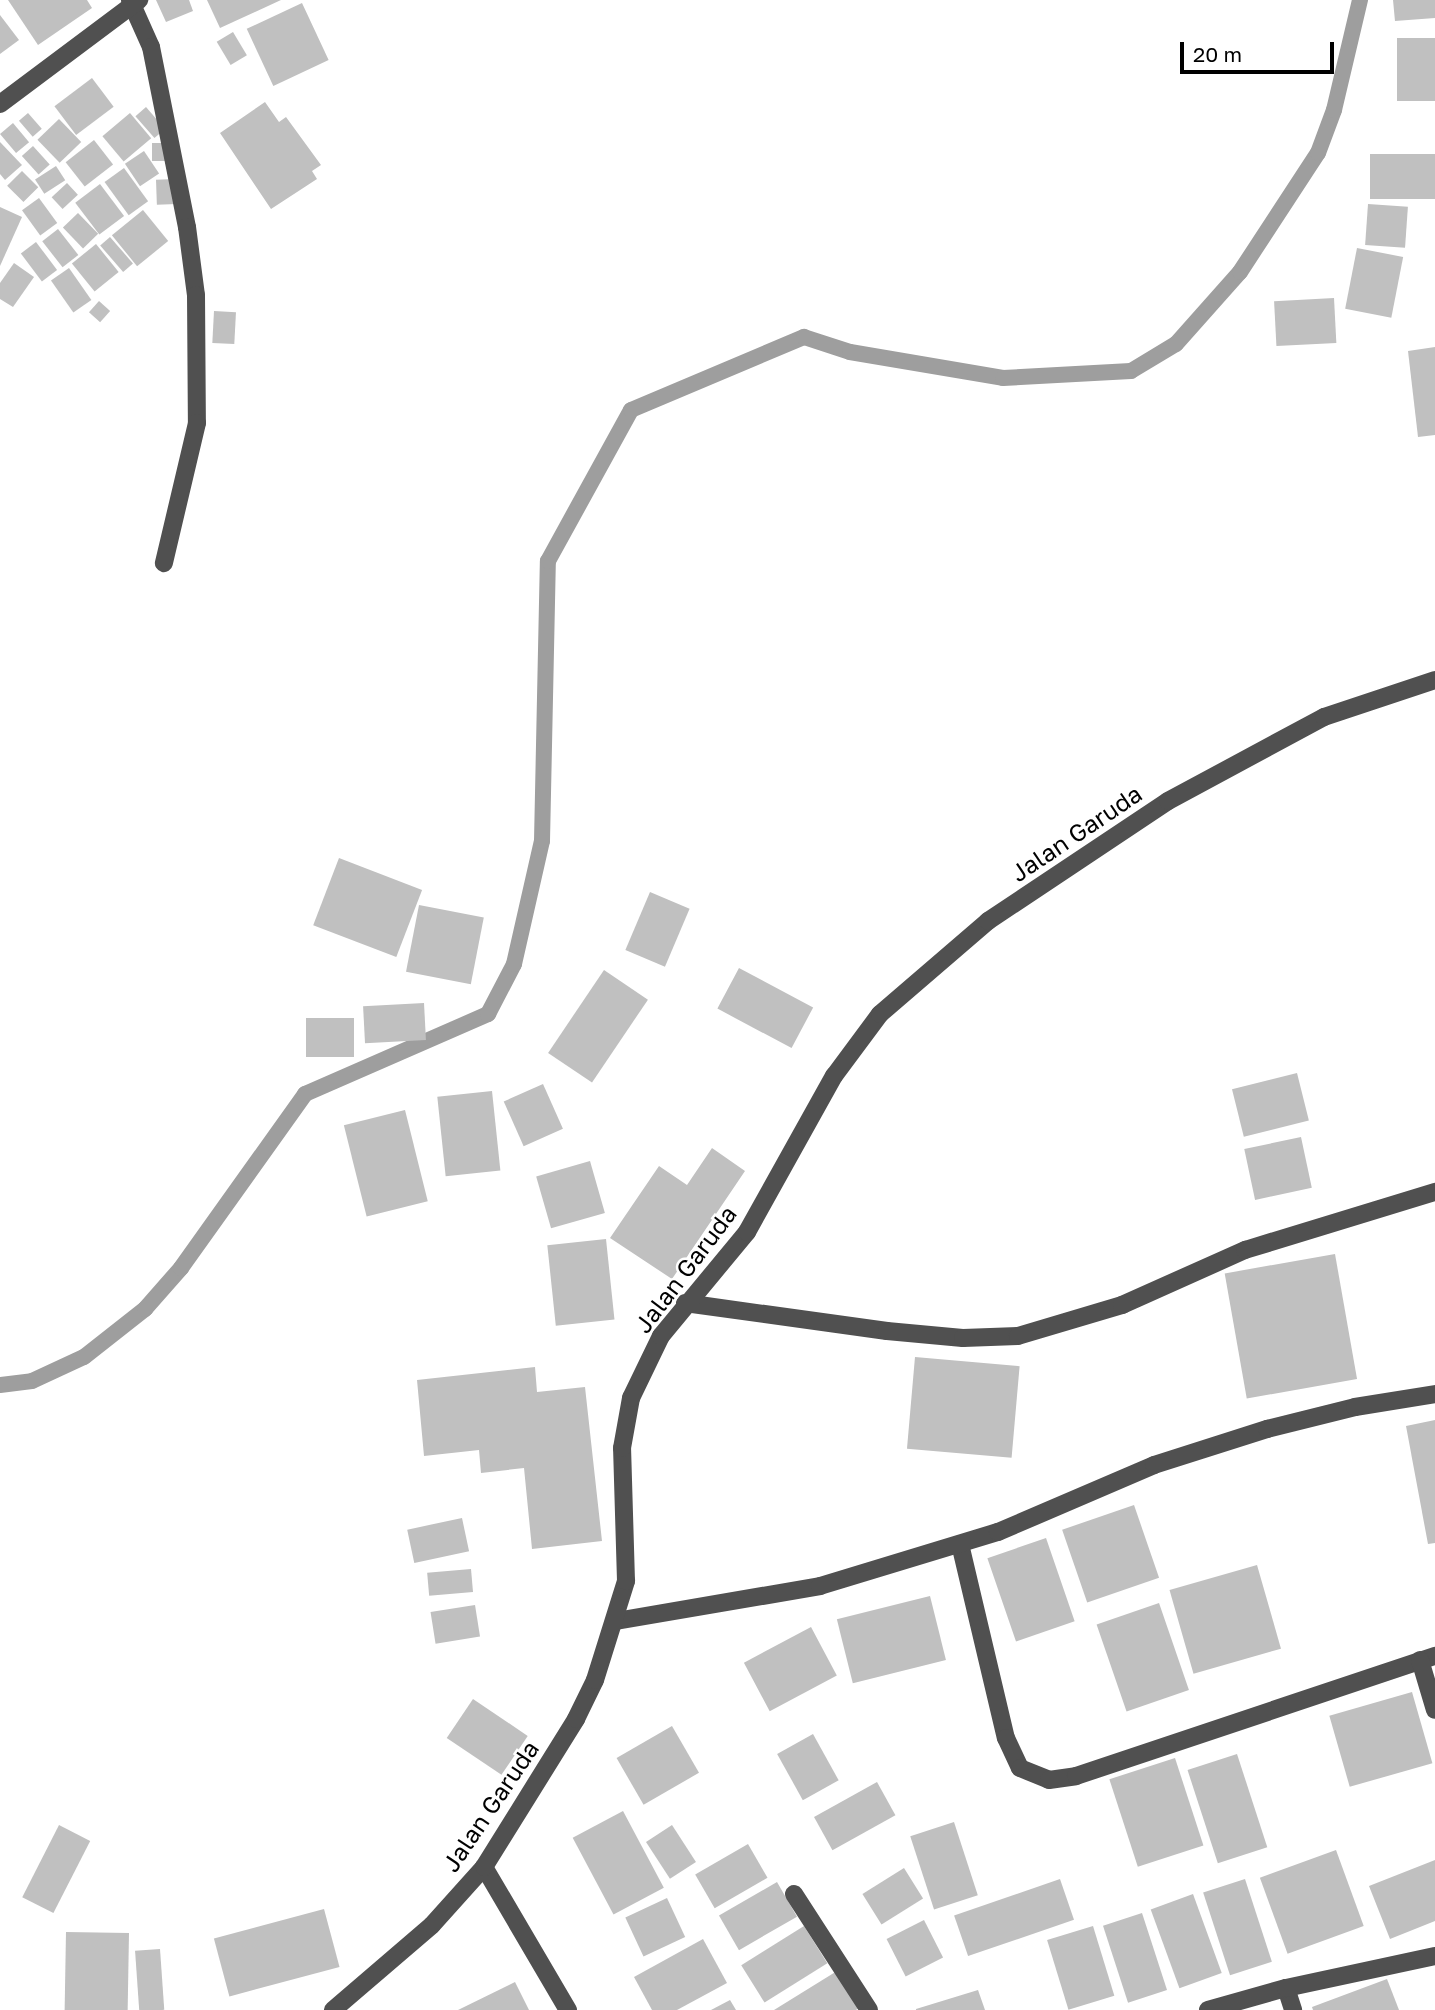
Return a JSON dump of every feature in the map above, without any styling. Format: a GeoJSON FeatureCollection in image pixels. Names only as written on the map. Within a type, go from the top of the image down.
{"type":"FeatureCollection","features":[{"type":"Feature","properties":{"kind":"street"},"geometry":{"type":"LineString","coordinates":[[0,104],[134,2],[151,47],[196,295],[197,423],[164,563]]}},
{"type":"Feature","properties":{"kind":"street","name":"Jalan Garuda"},"geometry":{"type":"LineString","coordinates":[[334,2010],[432,1925],[484,1867],[576,1719],[616,1620],[626,1581],[625,1423],[647,1361],[685,1303],[747,1232],[809,1117],[855,1045],[880,1014],[946,952],[1168,801],[1324,717],[1435,680]]}},
{"type":"Feature","properties":{"kind":"street"},"geometry":{"type":"LineString","coordinates":[[685,1303],[887,1331],[963,1338],[1018,1336],[1122,1305],[1245,1250],[1435,1192]]}},
{"type":"Feature","properties":{"kind":"street"},"geometry":{"type":"LineString","coordinates":[[616,1620],[820,1586],[960,1544],[1154,1465],[1254,1433],[1355,1407],[1435,1394]]}},
{"type":"Feature","properties":{"kind":"street"},"geometry":{"type":"LineString","coordinates":[[960,1544],[1006,1738],[1020,1768],[1049,1780],[1076,1776],[1428,1658],[1435,1710]]}},
{"type":"Feature","properties":{"kind":"street"},"geometry":{"type":"LineString","coordinates":[[484,1867],[568,2010]]}},
{"type":"Feature","properties":{"kind":"street"},"geometry":{"type":"LineString","coordinates":[[794,1894],[869,2010]]}},
{"type":"Feature","properties":{"kind":"street"},"geometry":{"type":"LineString","coordinates":[[1208,2010],[1286,1988],[1435,1956]]}},
{"type":"Feature","properties":{"kind":"street"},"geometry":{"type":"LineString","coordinates":[[1286,1988],[1293,2010]]}},
{"type":"Feature","properties":{"kind":"building"},"geometry":{"type":"Polygon","coordinates":[[[8,0],[87,0],[92,8],[38,45],[8,0]]]}},
{"type":"Feature","properties":{"kind":"building"},"geometry":{"type":"Polygon","coordinates":[[[156,0],[189,0],[193,11],[166,22],[156,0]]]}},
{"type":"Feature","properties":{"kind":"building"},"geometry":{"type":"Polygon","coordinates":[[[207,0],[281,0],[220,28],[207,0]]]}},
{"type":"Feature","properties":{"kind":"building"},"geometry":{"type":"Polygon","coordinates":[[[1393,0],[1435,0],[1435,18],[1395,21],[1393,0]]]}},
{"type":"Feature","properties":{"kind":"building"},"geometry":{"type":"Polygon","coordinates":[[[302,3],[329,60],[273,86],[247,29],[302,3]]]}},
{"type":"Feature","properties":{"kind":"building"},"geometry":{"type":"Polygon","coordinates":[[[0,15],[19,40],[0,54],[0,15]]]}},
{"type":"Feature","properties":{"kind":"building"},"geometry":{"type":"Polygon","coordinates":[[[233,32],[247,55],[231,65],[217,42],[233,32]]]}},
{"type":"Feature","properties":{"kind":"building"},"geometry":{"type":"Polygon","coordinates":[[[1397,38],[1435,38],[1435,101],[1397,101],[1397,38]]]}},
{"type":"Feature","properties":{"kind":"building"},"geometry":{"type":"Polygon","coordinates":[[[92,78],[114,107],[76,135],[54,106],[92,78]]]}},
{"type":"Feature","properties":{"kind":"building"},"geometry":{"type":"Polygon","coordinates":[[[265,102],[279,122],[286,117],[321,165],[312,171],[317,179],[271,209],[220,133],[265,102]]]}},
{"type":"Feature","properties":{"kind":"building"},"geometry":{"type":"Polygon","coordinates":[[[146,107],[165,129],[154,138],[135,116],[146,107]]]}},
{"type":"Feature","properties":{"kind":"building"},"geometry":{"type":"Polygon","coordinates":[[[28,113],[42,129],[33,137],[19,121],[28,113]]]}},
{"type":"Feature","properties":{"kind":"building"},"geometry":{"type":"Polygon","coordinates":[[[130,113],[151,138],[124,161],[102,136],[130,113]]]}},
{"type":"Feature","properties":{"kind":"building"},"geometry":{"type":"Polygon","coordinates":[[[59,119],[81,142],[60,163],[37,140],[59,119]]]}},
{"type":"Feature","properties":{"kind":"building"},"geometry":{"type":"Polygon","coordinates":[[[13,123],[29,142],[16,153],[0,134],[13,123]]]}},
{"type":"Feature","properties":{"kind":"building"},"geometry":{"type":"Polygon","coordinates":[[[94,140],[113,164],[85,187],[66,162],[94,140]]]}},
{"type":"Feature","properties":{"kind":"building"},"geometry":{"type":"Polygon","coordinates":[[[0,142],[22,165],[5,180],[0,174],[0,142]]]}},
{"type":"Feature","properties":{"kind":"building"},"geometry":{"type":"Polygon","coordinates":[[[152,143],[170,143],[170,161],[152,161],[152,143]]]}},
{"type":"Feature","properties":{"kind":"building"},"geometry":{"type":"Polygon","coordinates":[[[33,146],[50,165],[39,175],[22,156],[33,146]]]}},
{"type":"Feature","properties":{"kind":"building"},"geometry":{"type":"Polygon","coordinates":[[[144,151],[159,173],[140,186],[125,164],[144,151]]]}},
{"type":"Feature","properties":{"kind":"building"},"geometry":{"type":"Polygon","coordinates":[[[1370,154],[1435,154],[1435,199],[1370,199],[1370,154]]]}},
{"type":"Feature","properties":{"kind":"building"},"geometry":{"type":"Polygon","coordinates":[[[56,166],[65,180],[44,194],[35,180],[56,166]]]}},
{"type":"Feature","properties":{"kind":"building"},"geometry":{"type":"Polygon","coordinates":[[[124,168],[148,201],[129,215],[105,182],[124,168]]]}},
{"type":"Feature","properties":{"kind":"building"},"geometry":{"type":"Polygon","coordinates":[[[22,171],[38,187],[23,202],[7,186],[22,171]]]}},
{"type":"Feature","properties":{"kind":"building"},"geometry":{"type":"Polygon","coordinates":[[[176,179],[177,204],[157,205],[156,180],[176,179]]]}},
{"type":"Feature","properties":{"kind":"building"},"geometry":{"type":"Polygon","coordinates":[[[67,183],[78,195],[63,209],[52,197],[67,183]]]}},
{"type":"Feature","properties":{"kind":"building"},"geometry":{"type":"Polygon","coordinates":[[[100,184],[124,216],[99,235],[75,203],[100,184]]]}},
{"type":"Feature","properties":{"kind":"building"},"geometry":{"type":"Polygon","coordinates":[[[39,198],[57,223],[40,235],[22,210],[39,198]]]}},
{"type":"Feature","properties":{"kind":"building"},"geometry":{"type":"Polygon","coordinates":[[[1368,204],[1408,207],[1405,248],[1365,245],[1368,204]]]}},
{"type":"Feature","properties":{"kind":"building"},"geometry":{"type":"Polygon","coordinates":[[[0,207],[22,217],[0,266],[0,207]]]}},
{"type":"Feature","properties":{"kind":"building"},"geometry":{"type":"Polygon","coordinates":[[[143,210],[168,241],[137,266],[112,235],[143,210]]]}},
{"type":"Feature","properties":{"kind":"building"},"geometry":{"type":"Polygon","coordinates":[[[78,213],[98,234],[83,248],[63,228],[78,213]]]}},
{"type":"Feature","properties":{"kind":"building"},"geometry":{"type":"Polygon","coordinates":[[[58,229],[78,255],[63,267],[42,241],[58,229]]]}},
{"type":"Feature","properties":{"kind":"building"},"geometry":{"type":"Polygon","coordinates":[[[110,237],[133,263],[123,272],[100,246],[110,237]]]}},
{"type":"Feature","properties":{"kind":"building"},"geometry":{"type":"Polygon","coordinates":[[[36,242],[57,270],[42,281],[21,253],[36,242]]]}},
{"type":"Feature","properties":{"kind":"building"},"geometry":{"type":"Polygon","coordinates":[[[96,244],[119,272],[95,291],[72,264],[96,244]]]}},
{"type":"Feature","properties":{"kind":"building"},"geometry":{"type":"Polygon","coordinates":[[[1357,248],[1403,257],[1391,318],[1345,309],[1357,248]]]}},
{"type":"Feature","properties":{"kind":"building"},"geometry":{"type":"Polygon","coordinates":[[[14,263],[34,277],[13,307],[0,299],[0,283],[14,263]]]}},
{"type":"Feature","properties":{"kind":"building"},"geometry":{"type":"Polygon","coordinates":[[[69,268],[91,300],[73,313],[51,281],[69,268]]]}},
{"type":"Feature","properties":{"kind":"building"},"geometry":{"type":"Polygon","coordinates":[[[1334,298],[1336,343],[1276,346],[1274,301],[1334,298]]]}},
{"type":"Feature","properties":{"kind":"building"},"geometry":{"type":"Polygon","coordinates":[[[99,301],[110,311],[100,322],[89,312],[99,301]]]}},
{"type":"Feature","properties":{"kind":"building"},"geometry":{"type":"Polygon","coordinates":[[[214,311],[236,312],[234,344],[212,343],[214,311]]]}},
{"type":"Feature","properties":{"kind":"building"},"geometry":{"type":"Polygon","coordinates":[[[1435,347],[1435,435],[1418,437],[1408,351],[1435,347]]]}},
{"type":"Feature","properties":{"kind":"building"},"geometry":{"type":"Polygon","coordinates":[[[339,858],[422,890],[396,957],[313,925],[339,858]]]}},
{"type":"Feature","properties":{"kind":"building"},"geometry":{"type":"Polygon","coordinates":[[[650,892],[690,909],[665,967],[625,950],[650,892]]]}},
{"type":"Feature","properties":{"kind":"building"},"geometry":{"type":"Polygon","coordinates":[[[419,905],[484,918],[471,984],[406,972],[419,905]]]}},
{"type":"Feature","properties":{"kind":"building"},"geometry":{"type":"Polygon","coordinates":[[[739,968],[813,1007],[792,1048],[717,1009],[739,968]]]}},
{"type":"Feature","properties":{"kind":"building"},"geometry":{"type":"Polygon","coordinates":[[[604,970],[648,1000],[592,1083],[548,1053],[604,970]]]}},
{"type":"Feature","properties":{"kind":"building"},"geometry":{"type":"Polygon","coordinates":[[[424,1003],[426,1040],[365,1043],[363,1006],[424,1003]]]}},
{"type":"Feature","properties":{"kind":"building"},"geometry":{"type":"Polygon","coordinates":[[[306,1018],[354,1018],[354,1057],[306,1057],[306,1018]]]}},
{"type":"Feature","properties":{"kind":"building"},"geometry":{"type":"Polygon","coordinates":[[[1297,1073],[1309,1121],[1244,1137],[1232,1089],[1297,1073]]]}},
{"type":"Feature","properties":{"kind":"building"},"geometry":{"type":"Polygon","coordinates":[[[543,1084],[563,1129],[524,1146],[504,1101],[543,1084]]]}},
{"type":"Feature","properties":{"kind":"building"},"geometry":{"type":"Polygon","coordinates":[[[492,1091],[500,1171],[446,1176],[437,1097],[492,1091]]]}},
{"type":"Feature","properties":{"kind":"building"},"geometry":{"type":"Polygon","coordinates":[[[405,1110],[428,1201],[367,1216],[344,1125],[405,1110]]]}},
{"type":"Feature","properties":{"kind":"building"},"geometry":{"type":"Polygon","coordinates":[[[1301,1137],[1312,1188],[1255,1200],[1244,1149],[1301,1137]]]}},
{"type":"Feature","properties":{"kind":"building"},"geometry":{"type":"Polygon","coordinates":[[[712,1148],[745,1171],[672,1279],[610,1238],[659,1166],[687,1185],[712,1148]]]}},
{"type":"Feature","properties":{"kind":"building"},"geometry":{"type":"Polygon","coordinates":[[[590,1161],[605,1213],[551,1228],[536,1176],[590,1161]]]}},
{"type":"Feature","properties":{"kind":"building"},"geometry":{"type":"Polygon","coordinates":[[[606,1239],[614,1320],[556,1326],[547,1245],[606,1239]]]}},
{"type":"Feature","properties":{"kind":"building"},"geometry":{"type":"Polygon","coordinates":[[[1335,1254],[1357,1379],[1247,1399],[1225,1273],[1335,1254]]]}},
{"type":"Feature","properties":{"kind":"building"},"geometry":{"type":"Polygon","coordinates":[[[915,1357],[1020,1366],[1012,1458],[907,1449],[915,1357]]]}},
{"type":"Feature","properties":{"kind":"building"},"geometry":{"type":"Polygon","coordinates":[[[535,1367],[537,1392],[585,1387],[602,1541],[532,1549],[524,1468],[481,1473],[479,1450],[424,1456],[417,1380],[535,1367]]]}},
{"type":"Feature","properties":{"kind":"building"},"geometry":{"type":"Polygon","coordinates":[[[1435,1420],[1435,1543],[1428,1544],[1406,1426],[1435,1420]]]}},
{"type":"Feature","properties":{"kind":"building"},"geometry":{"type":"Polygon","coordinates":[[[1134,1505],[1159,1578],[1087,1603],[1062,1530],[1134,1505]]]}},
{"type":"Feature","properties":{"kind":"building"},"geometry":{"type":"Polygon","coordinates":[[[462,1518],[469,1551],[414,1563],[407,1530],[462,1518]]]}},
{"type":"Feature","properties":{"kind":"building"},"geometry":{"type":"Polygon","coordinates":[[[1046,1538],[1075,1621],[1016,1641],[987,1558],[1046,1538]]]}},
{"type":"Feature","properties":{"kind":"building"},"geometry":{"type":"Polygon","coordinates":[[[1257,1565],[1281,1649],[1194,1674],[1170,1590],[1257,1565]]]}},
{"type":"Feature","properties":{"kind":"building"},"geometry":{"type":"Polygon","coordinates":[[[471,1569],[473,1592],[429,1596],[427,1573],[471,1569]]]}},
{"type":"Feature","properties":{"kind":"building"},"geometry":{"type":"Polygon","coordinates":[[[930,1596],[946,1660],[853,1683],[837,1619],[930,1596]]]}},
{"type":"Feature","properties":{"kind":"building"},"geometry":{"type":"Polygon","coordinates":[[[1159,1603],[1189,1690],[1127,1711],[1097,1624],[1159,1603]]]}},
{"type":"Feature","properties":{"kind":"building"},"geometry":{"type":"Polygon","coordinates":[[[475,1605],[480,1637],[436,1644],[431,1612],[475,1605]]]}},
{"type":"Feature","properties":{"kind":"building"},"geometry":{"type":"Polygon","coordinates":[[[811,1627],[837,1676],[770,1711],[744,1663],[811,1627]]]}},
{"type":"Feature","properties":{"kind":"building"},"geometry":{"type":"Polygon","coordinates":[[[1412,1692],[1432,1763],[1350,1787],[1329,1716],[1412,1692]]]}},
{"type":"Feature","properties":{"kind":"building"},"geometry":{"type":"Polygon","coordinates":[[[473,1699],[528,1736],[501,1775],[447,1738],[473,1699]]]}},
{"type":"Feature","properties":{"kind":"building"},"geometry":{"type":"Polygon","coordinates":[[[672,1726],[699,1773],[644,1805],[617,1758],[672,1726]]]}},
{"type":"Feature","properties":{"kind":"building"},"geometry":{"type":"Polygon","coordinates":[[[813,1734],[839,1780],[803,1800],[777,1754],[813,1734]]]}},
{"type":"Feature","properties":{"kind":"building"},"geometry":{"type":"Polygon","coordinates":[[[1237,1754],[1267,1847],[1218,1863],[1188,1770],[1237,1754]]]}},
{"type":"Feature","properties":{"kind":"building"},"geometry":{"type":"Polygon","coordinates":[[[1175,1758],[1203,1845],[1138,1867],[1109,1779],[1175,1758]]]}},
{"type":"Feature","properties":{"kind":"building"},"geometry":{"type":"Polygon","coordinates":[[[877,1782],[895,1815],[832,1850],[814,1817],[877,1782]]]}},
{"type":"Feature","properties":{"kind":"building"},"geometry":{"type":"Polygon","coordinates":[[[623,1811],[664,1888],[614,1915],[573,1838],[623,1811]]]}},
{"type":"Feature","properties":{"kind":"building"},"geometry":{"type":"Polygon","coordinates":[[[954,1822],[978,1895],[934,1909],[910,1836],[954,1822]]]}},
{"type":"Feature","properties":{"kind":"building"},"geometry":{"type":"Polygon","coordinates":[[[59,1825],[90,1841],[53,1913],[22,1897],[59,1825]]]}},
{"type":"Feature","properties":{"kind":"building"},"geometry":{"type":"Polygon","coordinates":[[[672,1825],[696,1862],[670,1879],[646,1842],[672,1825]]]}},
{"type":"Feature","properties":{"kind":"building"},"geometry":{"type":"Polygon","coordinates":[[[748,1844],[768,1878],[715,1908],[695,1874],[748,1844]]]}},
{"type":"Feature","properties":{"kind":"building"},"geometry":{"type":"Polygon","coordinates":[[[1336,1850],[1364,1926],[1288,1954],[1260,1878],[1336,1850]]]}},
{"type":"Feature","properties":{"kind":"building"},"geometry":{"type":"Polygon","coordinates":[[[1435,1860],[1435,1921],[1390,1939],[1369,1886],[1435,1860]]]}},
{"type":"Feature","properties":{"kind":"building"},"geometry":{"type":"Polygon","coordinates":[[[904,1868],[923,1899],[882,1924],[862,1894],[904,1868]]]}},
{"type":"Feature","properties":{"kind":"building"},"geometry":{"type":"Polygon","coordinates":[[[1060,1879],[1074,1920],[968,1956],[954,1915],[1060,1879]]]}},
{"type":"Feature","properties":{"kind":"building"},"geometry":{"type":"Polygon","coordinates":[[[1245,1879],[1272,1962],[1230,1975],[1203,1893],[1245,1879]]]}},
{"type":"Feature","properties":{"kind":"building"},"geometry":{"type":"Polygon","coordinates":[[[777,1882],[797,1917],[739,1950],[719,1916],[777,1882]]]}},
{"type":"Feature","properties":{"kind":"building"},"geometry":{"type":"Polygon","coordinates":[[[1193,1894],[1222,1973],[1179,1988],[1151,1909],[1193,1894]]]}},
{"type":"Feature","properties":{"kind":"building"},"geometry":{"type":"Polygon","coordinates":[[[667,1898],[685,1937],[643,1956],[625,1917],[667,1898]]]}},
{"type":"Feature","properties":{"kind":"building"},"geometry":{"type":"Polygon","coordinates":[[[324,1909],[340,1967],[229,1996],[214,1939],[324,1909]]]}},
{"type":"Feature","properties":{"kind":"building"},"geometry":{"type":"Polygon","coordinates":[[[1142,1913],[1167,1990],[1128,2003],[1103,1926],[1142,1913]]]}},
{"type":"Feature","properties":{"kind":"building"},"geometry":{"type":"Polygon","coordinates":[[[924,1920],[943,1957],[906,1976],[887,1939],[924,1920]]]}},
{"type":"Feature","properties":{"kind":"building"},"geometry":{"type":"Polygon","coordinates":[[[804,1926],[827,1963],[765,2003],[741,1965],[804,1926]]]}},
{"type":"Feature","properties":{"kind":"building"},"geometry":{"type":"Polygon","coordinates":[[[1093,1926],[1114,1996],[1068,2010],[1047,1940],[1093,1926]]]}},
{"type":"Feature","properties":{"kind":"building"},"geometry":{"type":"Polygon","coordinates":[[[66,1932],[129,1933],[128,2010],[65,2010],[66,1932]]]}},
{"type":"Feature","properties":{"kind":"building"},"geometry":{"type":"Polygon","coordinates":[[[703,1939],[727,1983],[677,2010],[652,2010],[634,1977],[703,1939]]]}},
{"type":"Feature","properties":{"kind":"building"},"geometry":{"type":"Polygon","coordinates":[[[160,1949],[164,2010],[139,2010],[135,1951],[160,1949]]]}},
{"type":"Feature","properties":{"kind":"building"},"geometry":{"type":"Polygon","coordinates":[[[837,1971],[860,2007],[856,2010],[774,2010],[837,1971]]]}},
{"type":"Feature","properties":{"kind":"building"},"geometry":{"type":"Polygon","coordinates":[[[1387,1979],[1399,2010],[1313,2010],[1312,2007],[1387,1979]]]}},
{"type":"Feature","properties":{"kind":"building"},"geometry":{"type":"Polygon","coordinates":[[[515,1982],[529,2010],[458,2010],[515,1982]]]}},
{"type":"Feature","properties":{"kind":"building"},"geometry":{"type":"Polygon","coordinates":[[[978,1990],[985,2010],[916,2010],[916,2009],[978,1990]]]}},
{"type":"Feature","properties":{"kind":"building"},"geometry":{"type":"Polygon","coordinates":[[[730,2000],[736,2010],[711,2010],[730,2000]]]}},
{"type":"Feature","properties":{"kind":"waterway"},"geometry":{"type":"LineString","coordinates":[[0,1385],[32,1381],[84,1357],[145,1309],[181,1268],[305,1094],[488,1014],[514,964],[542,841],[548,561],[631,410],[804,337],[850,352],[1003,378],[1131,371],[1176,344],[1240,272],[1318,153],[1334,110],[1360,0]]}}]}
